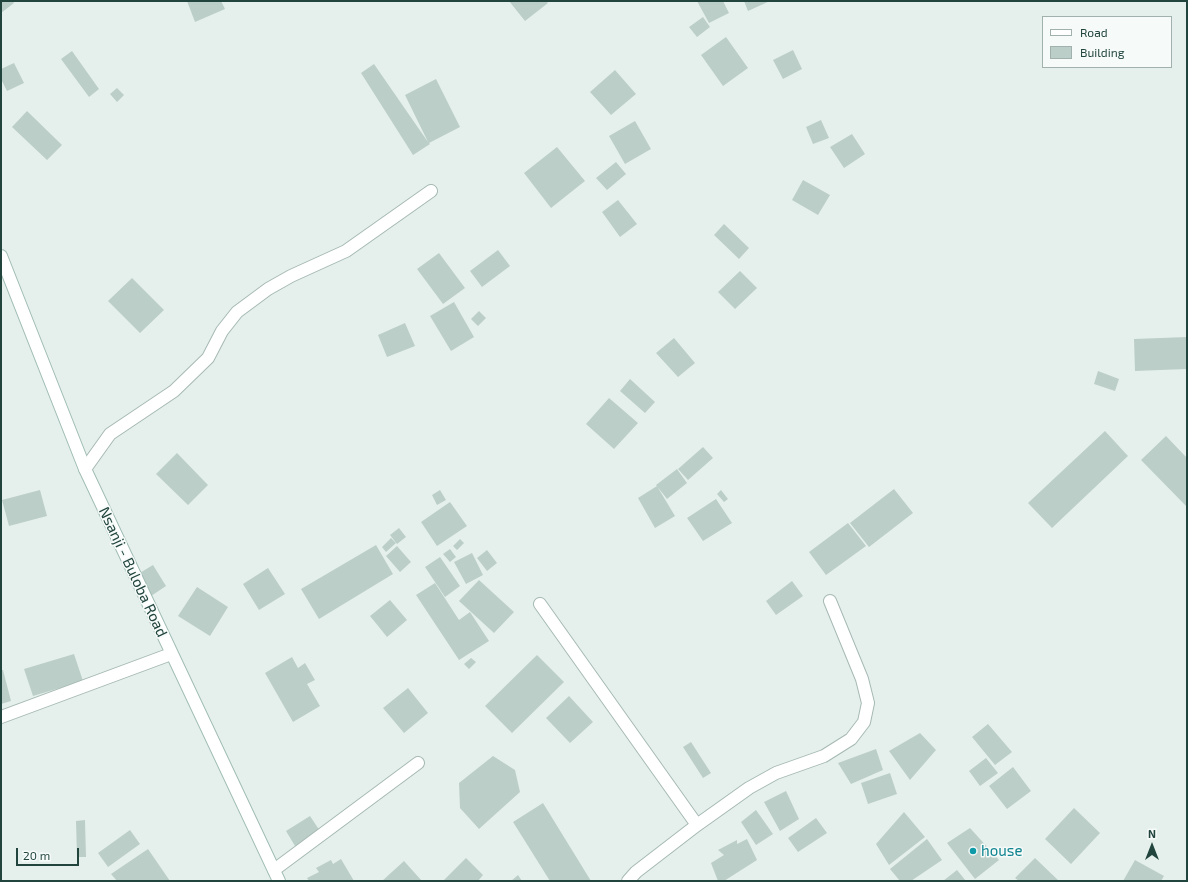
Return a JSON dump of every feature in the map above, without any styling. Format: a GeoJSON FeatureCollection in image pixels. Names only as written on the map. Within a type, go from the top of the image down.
{"type":"FeatureCollection","features":[{"type":"Feature","properties":{"kind":"street"},"geometry":{"type":"LineString","coordinates":[[85,469],[110,434],[174,391],[208,358],[222,331],[237,312],[268,289],[346,251],[431,192]]}},
{"type":"Feature","properties":{"kind":"street","name":"Nsanji - Buloba Road"},"geometry":{"type":"LineString","coordinates":[[1,256],[85,469],[276,876]]}},
{"type":"Feature","properties":{"kind":"street"},"geometry":{"type":"LineString","coordinates":[[628,881],[640,876],[697,825],[749,788],[776,773],[824,756],[851,739],[864,722],[868,703],[862,679],[830,601]]}},
{"type":"Feature","properties":{"kind":"street"},"geometry":{"type":"LineString","coordinates":[[540,604],[697,825]]}},
{"type":"Feature","properties":{"kind":"street"},"geometry":{"type":"LineString","coordinates":[[1,717],[171,654]]}},
{"type":"Feature","properties":{"kind":"street"},"geometry":{"type":"LineString","coordinates":[[276,876],[418,763]]}},
{"type":"Feature","properties":{"kind":"building"},"geometry":{"type":"Polygon","coordinates":[[[1,1],[13,1],[14,3],[1,13],[1,1]]]}},
{"type":"Feature","properties":{"kind":"building"},"geometry":{"type":"Polygon","coordinates":[[[187,1],[221,1],[225,9],[195,22],[187,1]]]}},
{"type":"Feature","properties":{"kind":"building"},"geometry":{"type":"Polygon","coordinates":[[[509,1],[546,1],[548,3],[525,21],[509,1]]]}},
{"type":"Feature","properties":{"kind":"building"},"geometry":{"type":"Polygon","coordinates":[[[697,1],[723,1],[729,13],[709,23],[697,1]]]}},
{"type":"Feature","properties":{"kind":"building"},"geometry":{"type":"Polygon","coordinates":[[[744,1],[770,1],[748,11],[744,1]]]}},
{"type":"Feature","properties":{"kind":"building"},"geometry":{"type":"Polygon","coordinates":[[[703,17],[710,27],[697,37],[689,27],[703,17]]]}},
{"type":"Feature","properties":{"kind":"building"},"geometry":{"type":"Polygon","coordinates":[[[726,37],[748,68],[723,86],[701,55],[726,37]]]}},
{"type":"Feature","properties":{"kind":"building"},"geometry":{"type":"Polygon","coordinates":[[[793,50],[802,69],[783,79],[773,60],[793,50]]]}},
{"type":"Feature","properties":{"kind":"building"},"geometry":{"type":"Polygon","coordinates":[[[72,51],[99,89],[89,97],[61,59],[72,51]]]}},
{"type":"Feature","properties":{"kind":"building"},"geometry":{"type":"Polygon","coordinates":[[[14,63],[24,83],[7,91],[1,79],[1,69],[14,63]]]}},
{"type":"Feature","properties":{"kind":"building"},"geometry":{"type":"Polygon","coordinates":[[[374,64],[428,142],[405,95],[436,79],[460,127],[429,143],[430,144],[413,155],[361,73],[374,64]]]}},
{"type":"Feature","properties":{"kind":"building"},"geometry":{"type":"Polygon","coordinates":[[[615,70],[636,94],[611,115],[590,92],[615,70]]]}},
{"type":"Feature","properties":{"kind":"building"},"geometry":{"type":"Polygon","coordinates":[[[117,88],[124,95],[117,102],[110,94],[117,88]]]}},
{"type":"Feature","properties":{"kind":"building"},"geometry":{"type":"Polygon","coordinates":[[[27,111],[62,145],[47,160],[12,127],[27,111]]]}},
{"type":"Feature","properties":{"kind":"building"},"geometry":{"type":"Polygon","coordinates":[[[821,120],[829,138],[813,144],[806,127],[821,120]]]}},
{"type":"Feature","properties":{"kind":"building"},"geometry":{"type":"Polygon","coordinates":[[[635,121],[651,149],[625,164],[609,136],[635,121]]]}},
{"type":"Feature","properties":{"kind":"building"},"geometry":{"type":"Polygon","coordinates":[[[852,134],[865,154],[844,168],[830,147],[852,134]]]}},
{"type":"Feature","properties":{"kind":"building"},"geometry":{"type":"Polygon","coordinates":[[[557,147],[585,181],[551,208],[524,173],[557,147]]]}},
{"type":"Feature","properties":{"kind":"building"},"geometry":{"type":"Polygon","coordinates":[[[616,162],[626,174],[607,190],[596,178],[616,162]]]}},
{"type":"Feature","properties":{"kind":"building"},"geometry":{"type":"Polygon","coordinates":[[[803,180],[830,195],[818,215],[792,200],[803,180]]]}},
{"type":"Feature","properties":{"kind":"building"},"geometry":{"type":"Polygon","coordinates":[[[618,200],[637,224],[620,237],[602,212],[618,200]]]}},
{"type":"Feature","properties":{"kind":"building"},"geometry":{"type":"Polygon","coordinates":[[[724,224],[749,248],[739,259],[714,235],[724,224]]]}},
{"type":"Feature","properties":{"kind":"building"},"geometry":{"type":"Polygon","coordinates":[[[498,250],[510,266],[482,287],[470,271],[498,250]]]}},
{"type":"Feature","properties":{"kind":"building"},"geometry":{"type":"Polygon","coordinates":[[[439,253],[465,288],[443,304],[417,269],[439,253]]]}},
{"type":"Feature","properties":{"kind":"building"},"geometry":{"type":"Polygon","coordinates":[[[740,271],[757,288],[735,309],[718,292],[740,271]]]}},
{"type":"Feature","properties":{"kind":"building"},"geometry":{"type":"Polygon","coordinates":[[[132,278],[164,310],[140,333],[108,301],[132,278]]]}},
{"type":"Feature","properties":{"kind":"building"},"geometry":{"type":"Polygon","coordinates":[[[454,302],[474,337],[451,351],[430,316],[454,302]]]}},
{"type":"Feature","properties":{"kind":"building"},"geometry":{"type":"Polygon","coordinates":[[[479,311],[486,318],[478,326],[471,319],[479,311]]]}},
{"type":"Feature","properties":{"kind":"building"},"geometry":{"type":"Polygon","coordinates":[[[405,323],[415,346],[387,357],[378,335],[405,323]]]}},
{"type":"Feature","properties":{"kind":"building"},"geometry":{"type":"Polygon","coordinates":[[[1187,337],[1187,369],[1135,371],[1134,339],[1187,337]]]}},
{"type":"Feature","properties":{"kind":"building"},"geometry":{"type":"Polygon","coordinates":[[[674,338],[695,363],[678,377],[656,353],[674,338]]]}},
{"type":"Feature","properties":{"kind":"building"},"geometry":{"type":"Polygon","coordinates":[[[1098,371],[1119,379],[1115,391],[1094,384],[1098,371]]]}},
{"type":"Feature","properties":{"kind":"building"},"geometry":{"type":"Polygon","coordinates":[[[630,379],[655,402],[645,413],[620,391],[630,379]]]}},
{"type":"Feature","properties":{"kind":"building"},"geometry":{"type":"Polygon","coordinates":[[[609,398],[638,423],[614,449],[586,424],[609,398]]]}},
{"type":"Feature","properties":{"kind":"building"},"geometry":{"type":"Polygon","coordinates":[[[1105,431],[1128,456],[1052,528],[1028,503],[1105,431]]]}},
{"type":"Feature","properties":{"kind":"building"},"geometry":{"type":"Polygon","coordinates":[[[1166,436],[1187,458],[1187,507],[1141,460],[1166,436]]]}},
{"type":"Feature","properties":{"kind":"building"},"geometry":{"type":"Polygon","coordinates":[[[703,447],[713,458],[688,480],[678,469],[703,447]]]}},
{"type":"Feature","properties":{"kind":"building"},"geometry":{"type":"Polygon","coordinates":[[[177,453],[208,485],[188,505],[156,474],[177,453]]]}},
{"type":"Feature","properties":{"kind":"building"},"geometry":{"type":"Polygon","coordinates":[[[677,469],[687,483],[667,499],[656,485],[677,469]]]}},
{"type":"Feature","properties":{"kind":"building"},"geometry":{"type":"Polygon","coordinates":[[[657,486],[675,516],[655,528],[638,498],[657,486]]]}},
{"type":"Feature","properties":{"kind":"building"},"geometry":{"type":"Polygon","coordinates":[[[894,489],[913,513],[869,547],[850,523],[894,489]]]}},
{"type":"Feature","properties":{"kind":"building"},"geometry":{"type":"Polygon","coordinates":[[[40,490],[47,516],[9,526],[2,500],[40,490]]]}},
{"type":"Feature","properties":{"kind":"building"},"geometry":{"type":"Polygon","coordinates":[[[440,490],[446,500],[437,505],[432,495],[440,490]]]}},
{"type":"Feature","properties":{"kind":"building"},"geometry":{"type":"Polygon","coordinates":[[[721,490],[728,499],[724,502],[717,494],[721,490]]]}},
{"type":"Feature","properties":{"kind":"building"},"geometry":{"type":"Polygon","coordinates":[[[716,499],[732,523],[703,541],[687,518],[716,499]]]}},
{"type":"Feature","properties":{"kind":"building"},"geometry":{"type":"Polygon","coordinates":[[[450,502],[467,526],[437,546],[421,522],[450,502]]]}},
{"type":"Feature","properties":{"kind":"building"},"geometry":{"type":"Polygon","coordinates":[[[848,523],[866,546],[826,575],[809,552],[848,523]]]}},
{"type":"Feature","properties":{"kind":"building"},"geometry":{"type":"Polygon","coordinates":[[[399,528],[406,537],[397,544],[390,535],[399,528]]]}},
{"type":"Feature","properties":{"kind":"building"},"geometry":{"type":"Polygon","coordinates":[[[391,538],[396,543],[386,552],[382,547],[391,538]]]}},
{"type":"Feature","properties":{"kind":"building"},"geometry":{"type":"Polygon","coordinates":[[[460,539],[464,543],[457,550],[453,546],[460,539]]]}},
{"type":"Feature","properties":{"kind":"building"},"geometry":{"type":"Polygon","coordinates":[[[376,545],[393,574],[319,619],[301,589],[376,545]]]}},
{"type":"Feature","properties":{"kind":"building"},"geometry":{"type":"Polygon","coordinates":[[[397,546],[411,562],[400,572],[386,556],[397,546]]]}},
{"type":"Feature","properties":{"kind":"building"},"geometry":{"type":"Polygon","coordinates":[[[450,549],[456,557],[450,562],[443,554],[450,549]]]}},
{"type":"Feature","properties":{"kind":"building"},"geometry":{"type":"Polygon","coordinates":[[[487,550],[497,563],[487,571],[477,558],[487,550]]]}},
{"type":"Feature","properties":{"kind":"building"},"geometry":{"type":"Polygon","coordinates":[[[472,553],[483,575],[466,584],[454,562],[472,553]]]}},
{"type":"Feature","properties":{"kind":"building"},"geometry":{"type":"Polygon","coordinates":[[[440,557],[460,586],[445,597],[425,567],[440,557]]]}},
{"type":"Feature","properties":{"kind":"building"},"geometry":{"type":"Polygon","coordinates":[[[153,565],[166,586],[151,596],[138,574],[153,565]]]}},
{"type":"Feature","properties":{"kind":"building"},"geometry":{"type":"Polygon","coordinates":[[[268,568],[285,594],[259,610],[243,584],[268,568]]]}},
{"type":"Feature","properties":{"kind":"building"},"geometry":{"type":"Polygon","coordinates":[[[479,580],[514,612],[494,633],[459,601],[479,580]]]}},
{"type":"Feature","properties":{"kind":"building"},"geometry":{"type":"Polygon","coordinates":[[[792,581],[803,596],[776,615],[766,601],[792,581]]]}},
{"type":"Feature","properties":{"kind":"building"},"geometry":{"type":"Polygon","coordinates":[[[435,583],[459,620],[470,612],[489,641],[459,660],[416,595],[435,583]]]}},
{"type":"Feature","properties":{"kind":"building"},"geometry":{"type":"Polygon","coordinates":[[[197,587],[228,607],[210,636],[178,616],[197,587]]]}},
{"type":"Feature","properties":{"kind":"building"},"geometry":{"type":"Polygon","coordinates":[[[390,600],[407,620],[387,637],[370,616],[390,600]]]}},
{"type":"Feature","properties":{"kind":"building"},"geometry":{"type":"Polygon","coordinates":[[[74,654],[83,681],[33,696],[24,669],[74,654]]]}},
{"type":"Feature","properties":{"kind":"building"},"geometry":{"type":"Polygon","coordinates":[[[537,655],[564,682],[512,733],[485,706],[537,655]]]}},
{"type":"Feature","properties":{"kind":"building"},"geometry":{"type":"Polygon","coordinates":[[[292,657],[298,668],[305,663],[315,680],[307,684],[320,706],[293,722],[265,673],[292,657]]]}},
{"type":"Feature","properties":{"kind":"building"},"geometry":{"type":"Polygon","coordinates":[[[471,658],[476,662],[469,669],[464,664],[471,658]]]}},
{"type":"Feature","properties":{"kind":"building"},"geometry":{"type":"Polygon","coordinates":[[[1,670],[3,670],[11,701],[1,704],[1,670]]]}},
{"type":"Feature","properties":{"kind":"building"},"geometry":{"type":"Polygon","coordinates":[[[408,688],[428,713],[404,733],[383,708],[408,688]]]}},
{"type":"Feature","properties":{"kind":"building"},"geometry":{"type":"Polygon","coordinates":[[[569,696],[593,722],[570,743],[546,718],[569,696]]]}},
{"type":"Feature","properties":{"kind":"building"},"geometry":{"type":"Polygon","coordinates":[[[988,724],[1012,752],[995,765],[972,737],[988,724]]]}},
{"type":"Feature","properties":{"kind":"building"},"geometry":{"type":"Polygon","coordinates":[[[920,733],[936,750],[910,780],[889,751],[920,733]]]}},
{"type":"Feature","properties":{"kind":"building"},"geometry":{"type":"Polygon","coordinates":[[[691,742],[711,773],[703,778],[683,747],[691,742]]]}},
{"type":"Feature","properties":{"kind":"building"},"geometry":{"type":"Polygon","coordinates":[[[876,749],[883,770],[851,784],[838,763],[876,749]]]}},
{"type":"Feature","properties":{"kind":"building"},"geometry":{"type":"Polygon","coordinates":[[[493,756],[515,770],[520,792],[479,829],[460,808],[459,783],[493,756]]]}},
{"type":"Feature","properties":{"kind":"building"},"geometry":{"type":"Polygon","coordinates":[[[986,758],[998,773],[980,786],[969,771],[986,758]]]}},
{"type":"Feature","properties":{"kind":"building"},"geometry":{"type":"Polygon","coordinates":[[[1013,767],[1031,791],[1007,809],[989,786],[1013,767]]]}},
{"type":"Feature","properties":{"kind":"building"},"geometry":{"type":"Polygon","coordinates":[[[890,773],[897,794],[868,804],[861,783],[890,773]]]}},
{"type":"Feature","properties":{"kind":"building"},"geometry":{"type":"Polygon","coordinates":[[[786,791],[799,819],[780,831],[764,802],[786,791]]]}},
{"type":"Feature","properties":{"kind":"building"},"geometry":{"type":"Polygon","coordinates":[[[543,803],[591,881],[550,881],[513,822],[543,803]]]}},
{"type":"Feature","properties":{"kind":"building"},"geometry":{"type":"Polygon","coordinates":[[[1074,808],[1100,833],[1071,864],[1045,839],[1074,808]]]}},
{"type":"Feature","properties":{"kind":"building"},"geometry":{"type":"Polygon","coordinates":[[[756,810],[773,834],[756,845],[741,822],[756,810]]]}},
{"type":"Feature","properties":{"kind":"building"},"geometry":{"type":"Polygon","coordinates":[[[904,812],[925,837],[889,865],[876,844],[904,812]]]}},
{"type":"Feature","properties":{"kind":"building"},"geometry":{"type":"Polygon","coordinates":[[[310,816],[320,831],[295,846],[286,831],[310,816]]]}},
{"type":"Feature","properties":{"kind":"building"},"geometry":{"type":"Polygon","coordinates":[[[816,818],[827,833],[798,852],[788,838],[816,818]]]}},
{"type":"Feature","properties":{"kind":"building"},"geometry":{"type":"Polygon","coordinates":[[[85,820],[86,857],[77,857],[76,821],[85,820]]]}},
{"type":"Feature","properties":{"kind":"building","name":"house"},"geometry":{"type":"Polygon","coordinates":[[[970,828],[999,860],[975,879],[947,843],[970,828]]]}},
{"type":"Feature","properties":{"kind":"building"},"geometry":{"type":"Polygon","coordinates":[[[130,830],[140,844],[108,867],[98,853],[130,830]]]}},
{"type":"Feature","properties":{"kind":"building"},"geometry":{"type":"Polygon","coordinates":[[[747,839],[757,860],[724,881],[718,881],[711,863],[724,855],[718,850],[737,840],[737,844],[747,839]]]}},
{"type":"Feature","properties":{"kind":"building","name":"house"},"geometry":{"type":"Polygon","coordinates":[[[927,839],[942,860],[911,881],[900,881],[890,869],[927,839]]]}},
{"type":"Feature","properties":{"kind":"building"},"geometry":{"type":"Polygon","coordinates":[[[148,849],[170,881],[117,881],[111,874],[148,849]]]}},
{"type":"Feature","properties":{"kind":"building"},"geometry":{"type":"Polygon","coordinates":[[[466,858],[483,875],[478,881],[443,881],[466,858]]]}},
{"type":"Feature","properties":{"kind":"building"},"geometry":{"type":"Polygon","coordinates":[[[1035,858],[1059,881],[1019,881],[1015,878],[1035,858]]]}},
{"type":"Feature","properties":{"kind":"building"},"geometry":{"type":"Polygon","coordinates":[[[341,859],[354,881],[309,881],[307,878],[319,872],[316,868],[331,860],[333,864],[341,859]]]}},
{"type":"Feature","properties":{"kind":"building"},"geometry":{"type":"Polygon","coordinates":[[[1135,860],[1164,876],[1161,881],[1123,881],[1135,860]]]}},
{"type":"Feature","properties":{"kind":"building"},"geometry":{"type":"Polygon","coordinates":[[[404,861],[422,881],[382,881],[404,861]]]}},
{"type":"Feature","properties":{"kind":"building"},"geometry":{"type":"Polygon","coordinates":[[[957,870],[966,881],[943,881],[957,870]]]}},
{"type":"Feature","properties":{"kind":"building"},"geometry":{"type":"Polygon","coordinates":[[[518,875],[522,881],[511,881],[518,875]]]}},
{"type":"Feature","properties":{"kind":"place","name":"house"},"geometry":{"type":"Point","coordinates":[973,851]}}]}
